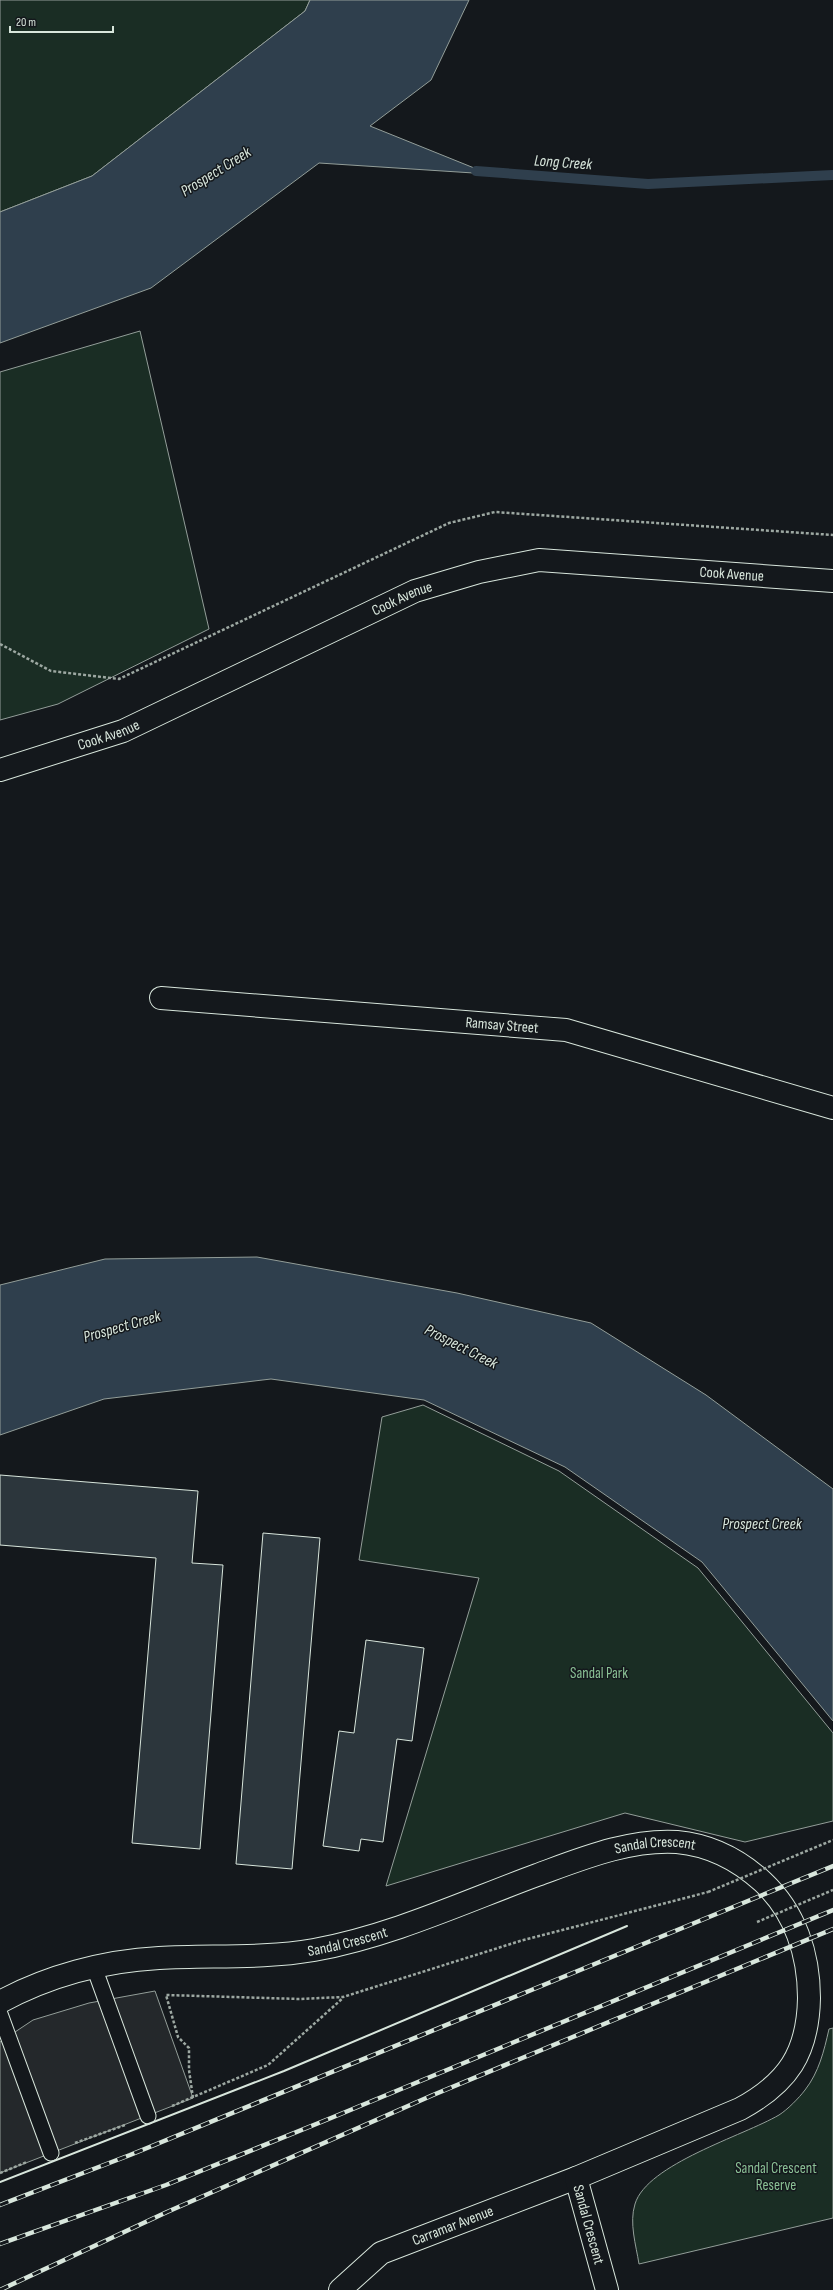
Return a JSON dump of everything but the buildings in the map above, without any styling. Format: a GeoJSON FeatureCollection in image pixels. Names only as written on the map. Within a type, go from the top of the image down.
{"type":"FeatureCollection","features":[{"type":"Feature","properties":{"kind":"street","name":"Cook Avenue"},"geometry":{"type":"LineString","coordinates":[[0,770],[123,731],[415,591],[479,572],[539,560],[833,581]]}},
{"type":"Feature","properties":{"kind":"street","name":"Ramsay Street"},"geometry":{"type":"LineString","coordinates":[[161,998],[566,1030],[833,1108]]}},
{"type":"Feature","properties":{"kind":"street","name":"Sandal Crescent"},"geometry":{"type":"LineString","coordinates":[[0,2002],[22,1990],[47,1980],[94,1967],[157,1958],[274,1955],[315,1950],[389,1930],[582,1859],[611,1850],[643,1844],[670,1843],[707,1847],[732,1859],[756,1876],[775,1893],[786,1909],[798,1934],[809,1984],[805,2035],[798,2052],[782,2080],[763,2097],[740,2109],[576,2178],[607,2290]]}},
{"type":"Feature","properties":{"kind":"street","name":"Carramar Avenue"},"geometry":{"type":"LineString","coordinates":[[340,2290],[381,2253],[576,2178]]}},
{"type":"Feature","properties":{"kind":"lane"},"geometry":{"type":"LineString","coordinates":[[94,1967],[148,2116]]}},
{"type":"Feature","properties":{"kind":"lane"},"geometry":{"type":"LineString","coordinates":[[0,2014],[51,2152]]}},
{"type":"Feature","properties":{"kind":"path"},"geometry":{"type":"LineString","coordinates":[[193,2098],[189,2070],[189,2048],[178,2037],[166,1995],[299,2000],[343,1997],[520,1941],[708,1892],[833,1840]]}},
{"type":"Feature","properties":{"kind":"path"},"geometry":{"type":"LineString","coordinates":[[757,1922],[833,1890]]}},
{"type":"Feature","properties":{"kind":"path"},"geometry":{"type":"LineString","coordinates":[[0,2173],[193,2098],[268,2065],[343,1997]]}},
{"type":"Feature","properties":{"kind":"green space"},"geometry":{"type":"Polygon","coordinates":[[[0,0],[310,0],[305,11],[92,176],[0,212],[0,0]]]}},
{"type":"Feature","properties":{"kind":"green space"},"geometry":{"type":"Polygon","coordinates":[[[140,331],[209,629],[58,704],[0,720],[0,372],[140,331]]]}},
{"type":"Feature","properties":{"kind":"green space","name":"Sandal Park"},"geometry":{"type":"Polygon","coordinates":[[[423,1405],[559,1471],[698,1568],[833,1733],[833,1821],[745,1842],[625,1813],[386,1886],[479,1578],[359,1560],[382,1417],[423,1405]]]}},
{"type":"Feature","properties":{"kind":"green space","name":"Sandal Crescent Reserve"},"geometry":{"type":"Polygon","coordinates":[[[833,2028],[833,2218],[639,2264],[633,2226],[633,2211],[635,2204],[643,2190],[658,2176],[676,2164],[698,2152],[763,2123],[786,2110],[800,2097],[810,2083],[820,2061],[829,2029],[833,2028]]]}},
{"type":"Feature","properties":{"kind":"shaded area"},"geometry":{"type":"Polygon","coordinates":[[[155,1991],[193,2098],[0,2173],[0,2042],[33,2020],[89,2003],[155,1991]]]}},
{"type":"Feature","properties":{"kind":"water","name":"Prospect Creek"},"geometry":{"type":"Polygon","coordinates":[[[310,0],[469,0],[431,80],[370,126],[489,174],[319,163],[151,288],[0,343],[0,212],[92,176],[305,11],[310,0]]]}},
{"type":"Feature","properties":{"kind":"water","name":"Prospect Creek"},"geometry":{"type":"Polygon","coordinates":[[[257,1257],[457,1293],[591,1323],[706,1395],[833,1489],[833,1721],[702,1562],[565,1467],[424,1400],[271,1379],[104,1399],[0,1435],[0,1285],[105,1259],[257,1257]]]}},
{"type":"Feature","properties":{"kind":"waterway","name":"Long Creek"},"geometry":{"type":"LineString","coordinates":[[476,171],[648,184],[833,175]]}},
{"type":"Feature","properties":{"kind":"railway"},"geometry":{"type":"LineString","coordinates":[[0,2205],[130,2155],[833,1866]]}},
{"type":"Feature","properties":{"kind":"railway"},"geometry":{"type":"LineString","coordinates":[[0,2244],[166,2185],[833,1910]]}},
{"type":"Feature","properties":{"kind":"railway"},"geometry":{"type":"LineString","coordinates":[[0,2290],[167,2212],[433,2095],[833,1929]]}},
{"type":"Feature","properties":{"kind":"wall"},"geometry":{"type":"LineString","coordinates":[[0,2182],[284,2071],[627,1926]]}}]}
